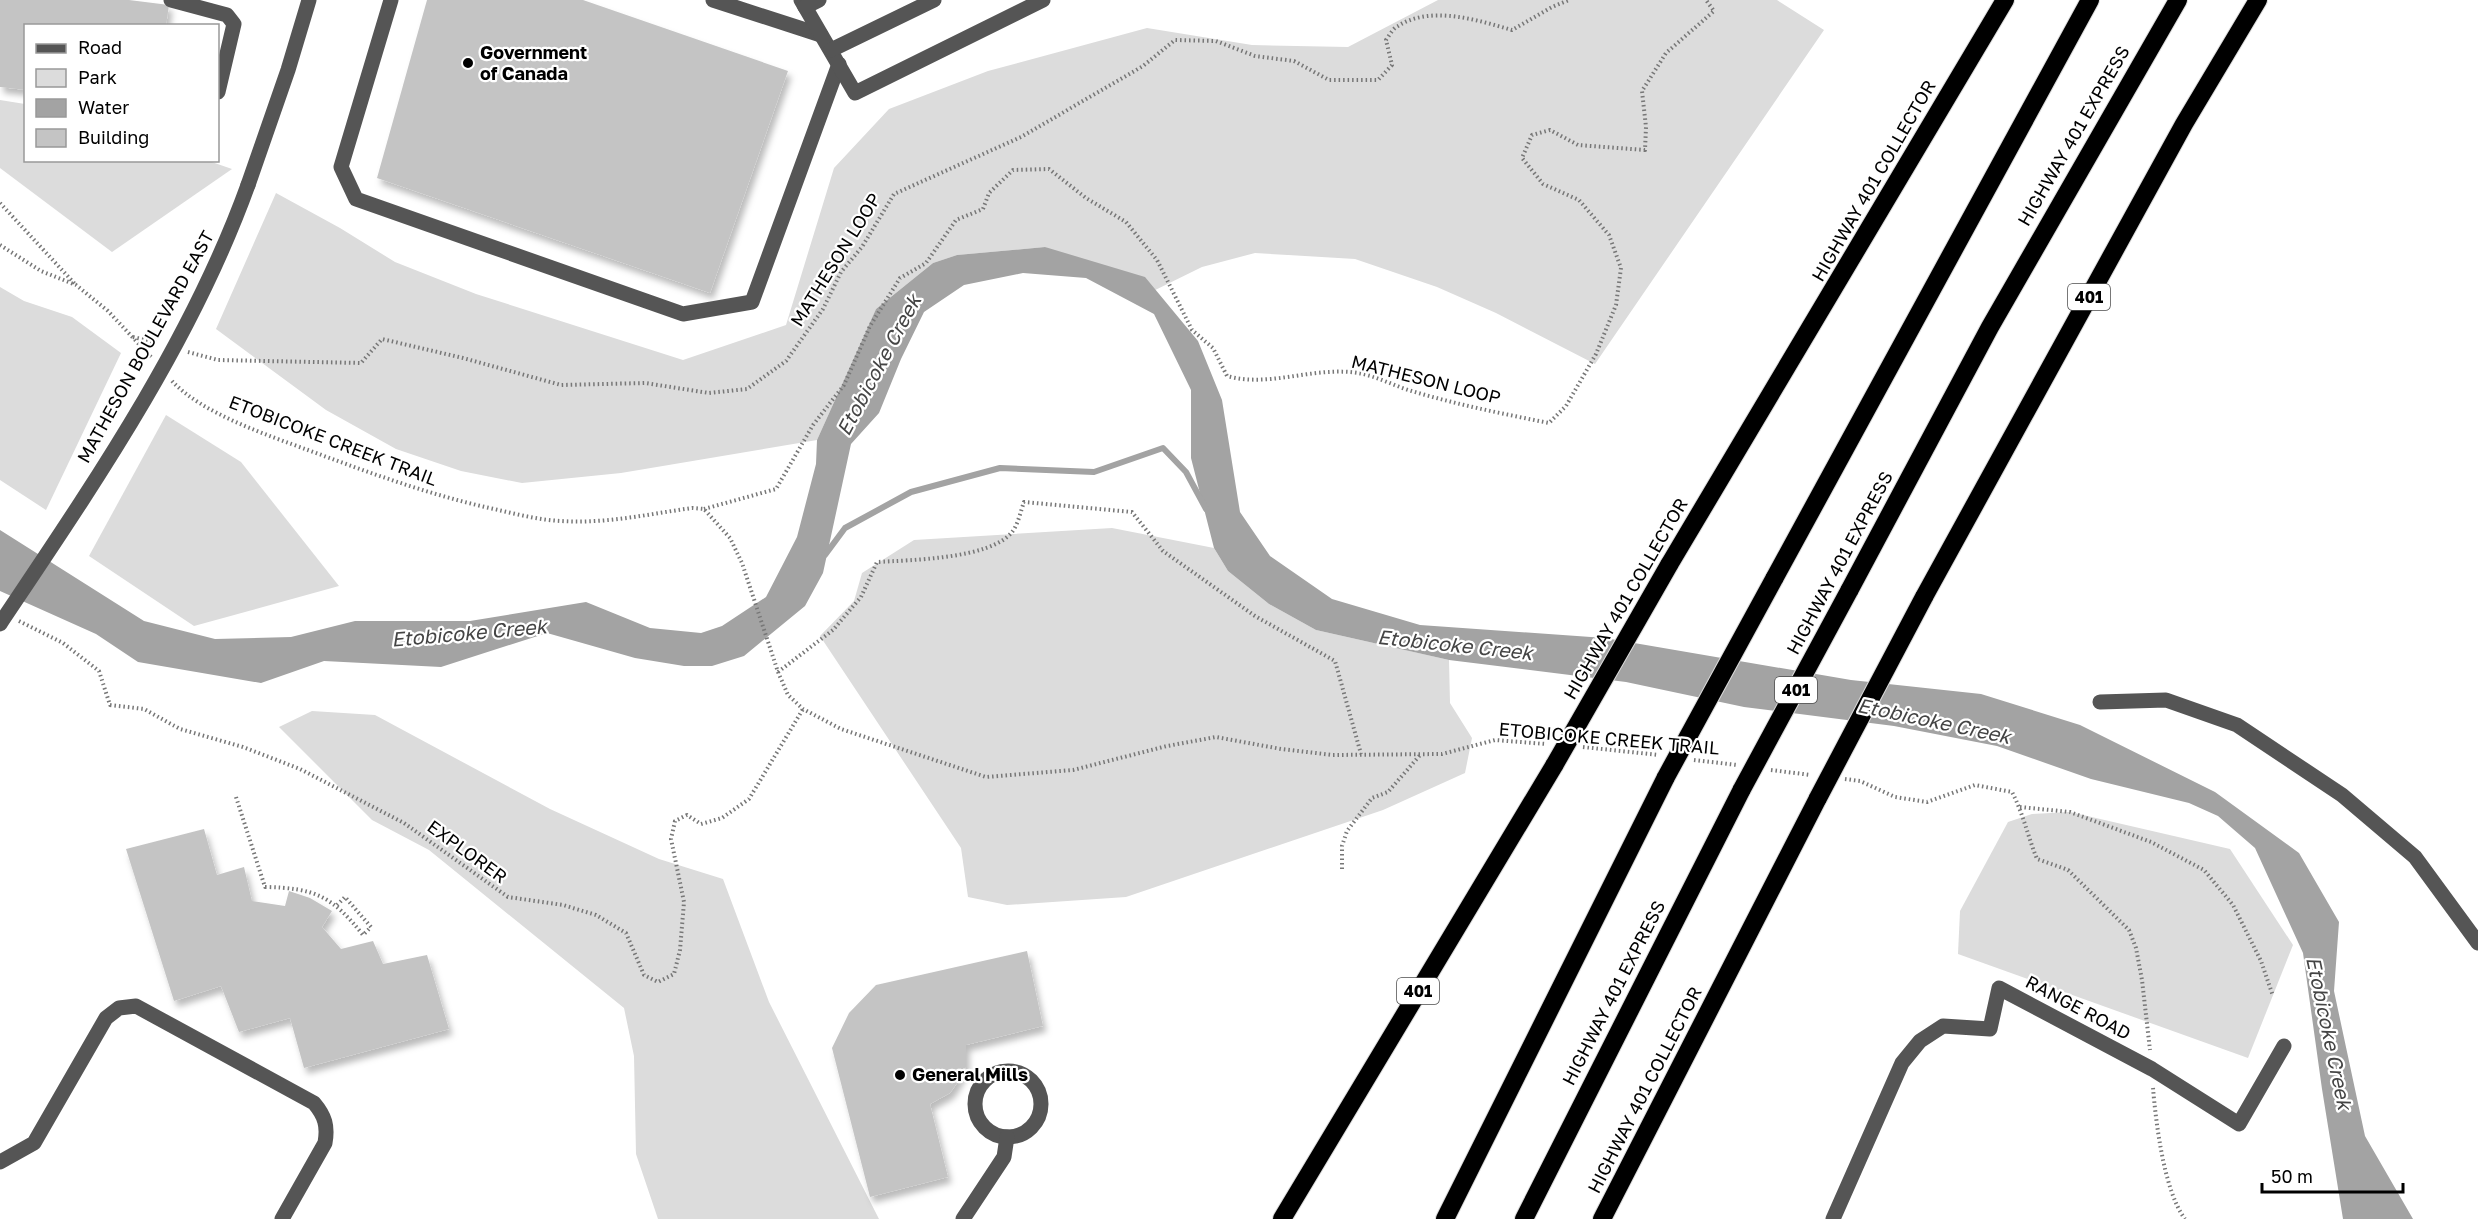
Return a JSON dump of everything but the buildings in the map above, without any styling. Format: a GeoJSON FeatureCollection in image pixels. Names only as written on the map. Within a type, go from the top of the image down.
{"type":"FeatureCollection","features":[{"type":"Feature","properties":{"kind":"highway","name":"HIGHWAY 401 COLLECTOR"},"geometry":{"type":"LineString","coordinates":[[1282,1219],[1555,764],[1669,565],[2005,0]]}},
{"type":"Feature","properties":{"kind":"highway"},"geometry":{"type":"LineString","coordinates":[[1445,1219],[1666,777],[2090,0]]}},
{"type":"Feature","properties":{"kind":"highway","name":"HIGHWAY 401 EXPRESS"},"geometry":{"type":"LineString","coordinates":[[1524,1219],[1742,789],[1990,327],[2178,0]]}},
{"type":"Feature","properties":{"kind":"highway","name":"HIGHWAY 401 COLLECTOR"},"geometry":{"type":"LineString","coordinates":[[1602,1219],[1924,597],[2184,124],[2258,0]]}},
{"type":"Feature","properties":{"kind":"street"},"geometry":{"type":"LineString","coordinates":[[171,0],[227,15],[234,24],[219,88]]}},
{"type":"Feature","properties":{"kind":"street","name":"MATHESON BOULEVARD EAST"},"geometry":{"type":"LineString","coordinates":[[5,621],[135,414],[177,339],[230,234],[288,70],[309,0]]}},
{"type":"Feature","properties":{"kind":"street"},"geometry":{"type":"LineString","coordinates":[[391,0],[341,167],[356,199],[683,314],[752,302],[838,64]]}},
{"type":"Feature","properties":{"kind":"street"},"geometry":{"type":"LineString","coordinates":[[712,0],[821,35]]}},
{"type":"Feature","properties":{"kind":"street"},"geometry":{"type":"LineString","coordinates":[[819,0],[803,4],[855,93],[1043,0]]}},
{"type":"Feature","properties":{"kind":"street"},"geometry":{"type":"LineString","coordinates":[[831,50],[934,0]]}},
{"type":"Feature","properties":{"kind":"street"},"geometry":{"type":"LineString","coordinates":[[2100,702],[2166,700],[2237,724],[2342,795],[2415,857],[2478,943]]}},
{"type":"Feature","properties":{"kind":"street","name":"RANGE ROAD"},"geometry":{"type":"LineString","coordinates":[[1833,1219],[1902,1063],[1920,1041],[1943,1026],[1990,1029],[1999,988],[2152,1068],[2239,1124],[2284,1046]]}},
{"type":"Feature","properties":{"kind":"street"},"geometry":{"type":"LineString","coordinates":[[0,1162],[33,1143],[106,1018],[119,1008],[136,1006],[314,1103],[322,1112],[327,1132],[325,1143],[282,1219]]}},
{"type":"Feature","properties":{"kind":"street"},"geometry":{"type":"LineString","coordinates":[[1004,1071],[1025,1075],[1034,1082],[1042,1102],[1035,1123],[1017,1135],[1007,1137],[986,1129],[976,1110],[978,1089],[985,1080],[1004,1071]]}},
{"type":"Feature","properties":{"kind":"street"},"geometry":{"type":"LineString","coordinates":[[963,1219],[1004,1157],[1007,1137]]}},
{"type":"Feature","properties":{"kind":"path","name":"MATHESON LOOP"},"geometry":{"type":"LineString","coordinates":[[186,351],[218,360],[361,363],[382,339],[463,357],[561,385],[645,383],[709,393],[747,389],[786,361],[823,309],[841,272],[862,247],[894,194],[1021,137],[1143,66],[1175,40],[1216,41],[1255,56],[1294,61],[1329,80],[1378,80],[1392,65],[1386,40],[1396,26],[1434,14],[1483,21],[1512,30],[1569,0]]}},
{"type":"Feature","properties":{"kind":"path","name":"MATHESON LOOP"},"geometry":{"type":"LineString","coordinates":[[704,509],[776,489],[813,425],[844,385],[870,326],[900,278],[926,263],[956,220],[983,209],[988,193],[1013,170],[1049,169],[1086,198],[1126,222],[1157,260],[1192,330],[1213,348],[1227,376],[1246,381],[1284,378],[1318,371],[1360,373],[1457,404],[1549,423],[1566,406],[1596,354],[1616,305],[1621,267],[1609,235],[1580,200],[1543,184],[1522,158],[1532,135],[1550,130],[1578,145],[1646,150],[1642,91],[1666,53],[1714,11],[1707,0]]}},
{"type":"Feature","properties":{"kind":"path"},"geometry":{"type":"LineString","coordinates":[[0,203],[76,285],[108,311],[154,361]]}},
{"type":"Feature","properties":{"kind":"path"},"geometry":{"type":"LineString","coordinates":[[0,245],[41,271],[76,285]]}},
{"type":"Feature","properties":{"kind":"path"},"geometry":{"type":"LineString","coordinates":[[132,336],[165,345]]}},
{"type":"Feature","properties":{"kind":"path","name":"ETOBICOKE CREEK TRAIL"},"geometry":{"type":"LineString","coordinates":[[169,378],[184,394],[198,403],[273,437],[388,480],[455,501],[560,521],[602,522],[692,508],[704,509],[730,538],[742,563],[778,672],[788,695],[804,709],[841,729],[986,777],[1073,770],[1167,746],[1216,737],[1281,749],[1333,755],[1442,754],[1495,740],[1551,744]]}},
{"type":"Feature","properties":{"kind":"path"},"geometry":{"type":"LineString","coordinates":[[778,672],[833,630],[861,597],[877,562],[947,557],[990,547],[1012,532],[1024,502],[1132,512],[1163,551],[1255,616],[1335,661],[1361,754]]}},
{"type":"Feature","properties":{"kind":"path","name":"EXPLORER"},"geometry":{"type":"LineString","coordinates":[[5,621],[63,643],[99,671],[110,705],[144,709],[180,729],[243,747],[300,769],[404,824],[508,897],[563,905],[596,915],[626,933],[644,975],[658,982],[674,974],[680,950],[684,902],[671,839],[675,821],[687,815],[701,824],[722,818],[749,799],[804,709]]}},
{"type":"Feature","properties":{"kind":"path","name":"ETOBICOKE CREEK TRAIL"},"geometry":{"type":"LineString","coordinates":[[1574,746],[1665,756]]}},
{"type":"Feature","properties":{"kind":"path"},"geometry":{"type":"LineString","coordinates":[[1342,869],[1342,846],[1347,831],[1372,798],[1388,792],[1421,754]]}},
{"type":"Feature","properties":{"kind":"path","name":"ETOBICOKE CREEK TRAIL"},"geometry":{"type":"LineString","coordinates":[[1688,759],[1745,766]]}},
{"type":"Feature","properties":{"kind":"path"},"geometry":{"type":"LineString","coordinates":[[1768,769],[1814,775]]}},
{"type":"Feature","properties":{"kind":"path"},"geometry":{"type":"LineString","coordinates":[[1837,778],[1860,782],[1895,797],[1927,802],[1975,784],[2012,792],[2020,807],[2026,833],[2037,859],[2068,870],[2129,930],[2136,948],[2142,980],[2157,1136],[2174,1197],[2185,1219]]}},
{"type":"Feature","properties":{"kind":"path"},"geometry":{"type":"LineString","coordinates":[[236,797],[265,887],[294,888],[318,895],[338,906],[363,935],[371,927],[345,897],[338,906]]}},
{"type":"Feature","properties":{"kind":"path"},"geometry":{"type":"LineString","coordinates":[[2020,807],[2070,812],[2151,842],[2204,870],[2232,905],[2261,961],[2273,996]]}},
{"type":"Feature","properties":{"kind":"green space"},"geometry":{"type":"Polygon","coordinates":[[[1438,0],[1777,0],[1824,30],[1595,364],[1496,313],[1437,287],[1355,259],[1255,253],[1202,267],[1141,297],[1045,247],[957,255],[933,263],[876,309],[817,440],[621,473],[522,483],[461,471],[396,449],[326,410],[216,329],[276,193],[340,228],[395,262],[476,294],[683,360],[786,325],[834,168],[889,109],[988,71],[1147,28],[1252,45],[1348,47],[1438,0]]]}},
{"type":"Feature","properties":{"kind":"green space"},"geometry":{"type":"Polygon","coordinates":[[[0,100],[24,104],[24,162],[212,162],[232,169],[112,252],[0,168],[0,100]]]}},
{"type":"Feature","properties":{"kind":"green space"},"geometry":{"type":"Polygon","coordinates":[[[0,287],[24,301],[72,317],[121,353],[46,510],[0,480],[0,287]]]}},
{"type":"Feature","properties":{"kind":"green space"},"geometry":{"type":"Polygon","coordinates":[[[166,415],[241,462],[339,586],[194,626],[89,556],[166,415]]]}},
{"type":"Feature","properties":{"kind":"green space"},"geometry":{"type":"Polygon","coordinates":[[[1112,528],[1214,548],[1228,571],[1269,604],[1316,630],[1449,660],[1450,703],[1472,738],[1465,773],[1383,810],[1126,897],[1007,905],[968,897],[961,848],[820,636],[854,601],[862,573],[914,540],[1112,528]]]}},
{"type":"Feature","properties":{"kind":"green space"},"geometry":{"type":"Polygon","coordinates":[[[312,711],[375,715],[550,809],[659,859],[723,879],[769,1002],[879,1219],[658,1219],[636,1154],[634,1056],[624,1008],[429,850],[372,820],[279,727],[312,711]]]}},
{"type":"Feature","properties":{"kind":"green space"},"geometry":{"type":"Polygon","coordinates":[[[2070,812],[2230,849],[2293,945],[2248,1058],[1958,954],[1960,911],[2008,822],[2032,814],[2070,812]]]}},
{"type":"Feature","properties":{"kind":"water","name":"Etobicoke Creek"},"geometry":{"type":"Polygon","coordinates":[[[1045,247],[1145,277],[1198,341],[1222,400],[1240,512],[1270,556],[1332,599],[1420,625],[1605,638],[1851,680],[1981,694],[2080,725],[2215,792],[2299,853],[2339,922],[2334,991],[2365,1136],[2413,1219],[2343,1219],[2303,953],[2255,848],[2218,816],[2189,803],[2091,779],[1997,746],[1894,726],[1744,707],[1626,682],[1449,660],[1316,630],[1269,604],[1228,571],[1214,548],[1191,458],[1191,390],[1154,314],[1086,278],[1023,273],[964,285],[924,312],[901,359],[879,413],[851,444],[823,573],[805,606],[744,656],[712,666],[684,666],[635,658],[547,633],[441,667],[324,661],[261,683],[138,662],[96,634],[0,591],[0,530],[144,621],[215,639],[291,637],[355,621],[470,621],[586,602],[650,628],[701,633],[722,626],[766,597],[797,537],[816,464],[817,440],[876,309],[933,263],[957,255],[1045,247]]]}},
{"type":"Feature","properties":{"kind":"waterway"},"geometry":{"type":"LineString","coordinates":[[825,555],[845,528],[911,492],[1000,468],[1094,472],[1163,448],[1186,472],[1206,509]]}},
{"type":"Feature","properties":{"kind":"place","name":"Government of Canada"},"geometry":{"type":"Point","coordinates":[468,63]}},
{"type":"Feature","properties":{"kind":"place","name":"General Mills"},"geometry":{"type":"Point","coordinates":[900,1075]}}]}
